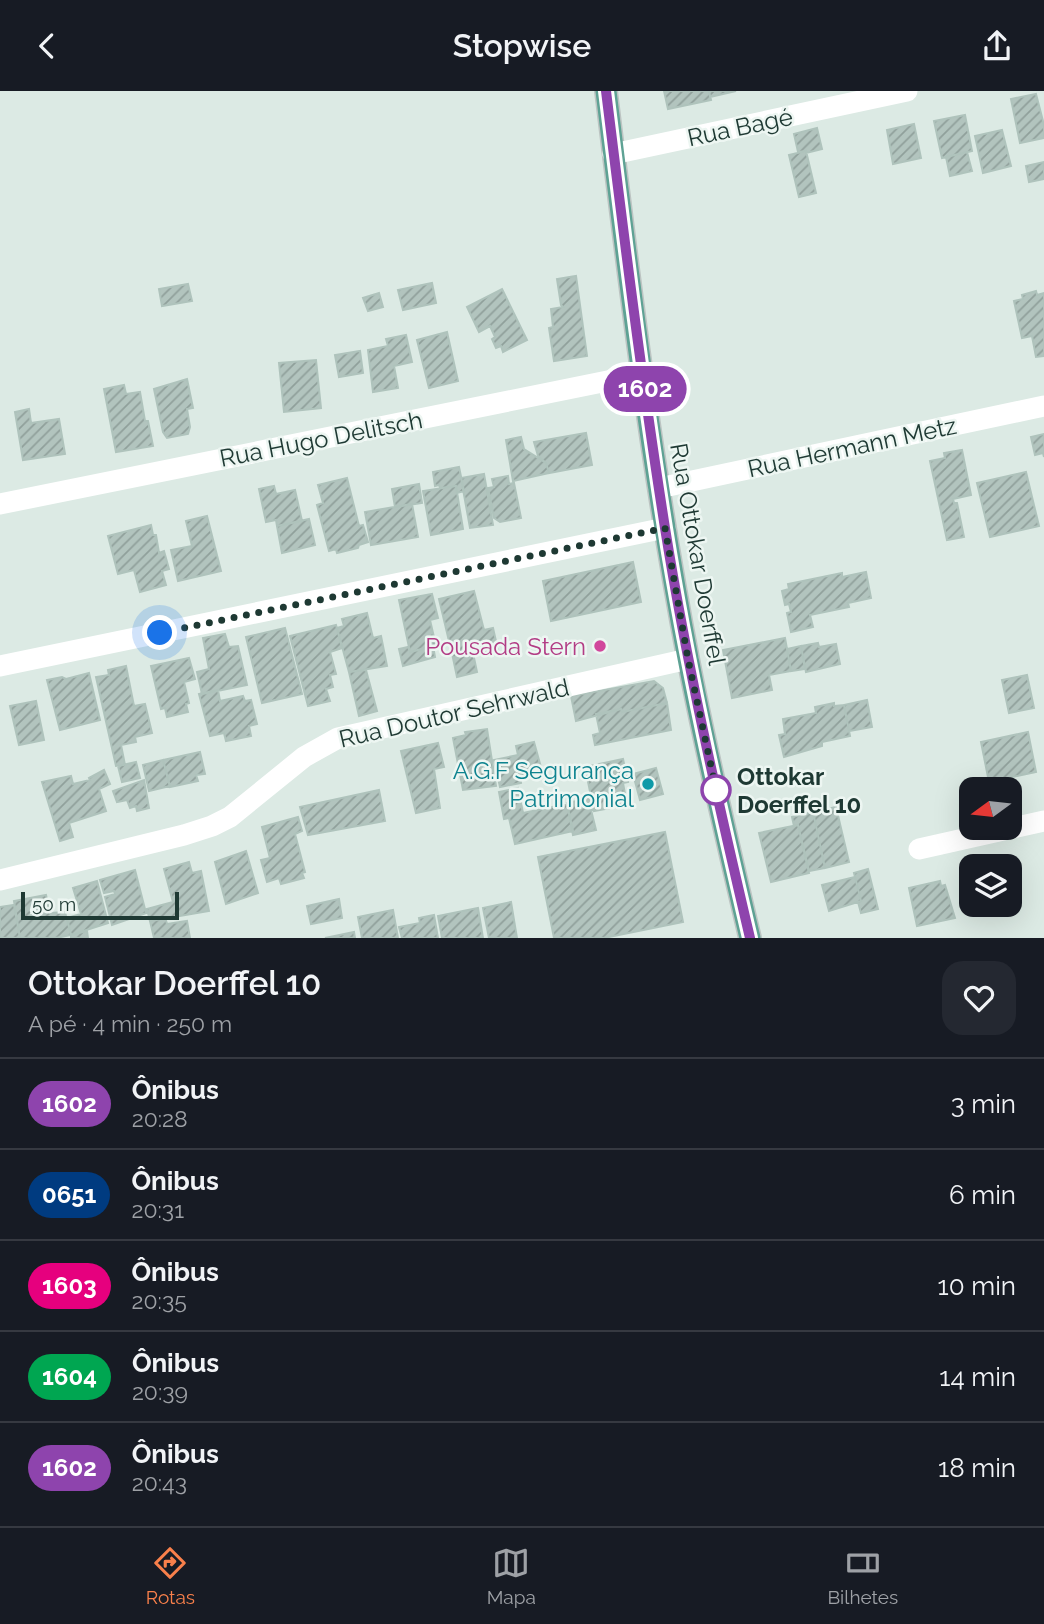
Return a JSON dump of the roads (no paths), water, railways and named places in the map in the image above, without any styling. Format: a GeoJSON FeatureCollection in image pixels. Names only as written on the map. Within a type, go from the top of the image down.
{"type":"FeatureCollection","features":[{"type":"Feature","properties":{"kind":"main road","name":"Rua Ottokar Doerffel"},"geometry":{"type":"LineString","coordinates":[[606,91],[642,374],[665,528],[688,659],[750,938]]}},
{"type":"Feature","properties":{"kind":"street","name":"Rua Bagé"},"geometry":{"type":"LineString","coordinates":[[613,154],[884,93],[907,91]]}},
{"type":"Feature","properties":{"kind":"street","name":"Rua Hugo Delitsch"},"geometry":{"type":"LineString","coordinates":[[0,504],[642,374]]}},
{"type":"Feature","properties":{"kind":"street","name":"Rua Hermann Metz"},"geometry":{"type":"LineString","coordinates":[[659,488],[1044,405]]}},
{"type":"Feature","properties":{"kind":"street"},"geometry":{"type":"LineString","coordinates":[[0,666],[665,528]]}},
{"type":"Feature","properties":{"kind":"street","name":"Rua Doutor Sehrwald"},"geometry":{"type":"LineString","coordinates":[[0,880],[212,826],[249,802],[304,757],[338,738],[688,659]]}},
{"type":"Feature","properties":{"kind":"street"},"geometry":{"type":"LineString","coordinates":[[919,849],[1044,821]]}},
{"type":"Feature","properties":{"kind":"place","name":"Pousada Stern"},"geometry":{"type":"Point","coordinates":[600,646]}},
{"type":"Feature","properties":{"kind":"place","name":"A.G.F Segurança Patrimonial"},"geometry":{"type":"Point","coordinates":[648,784]}},
{"type":"Feature","properties":{"kind":"place","name":"Ottokar Doerffel 10"},"geometry":{"type":"Point","coordinates":[716,790]}}]}
